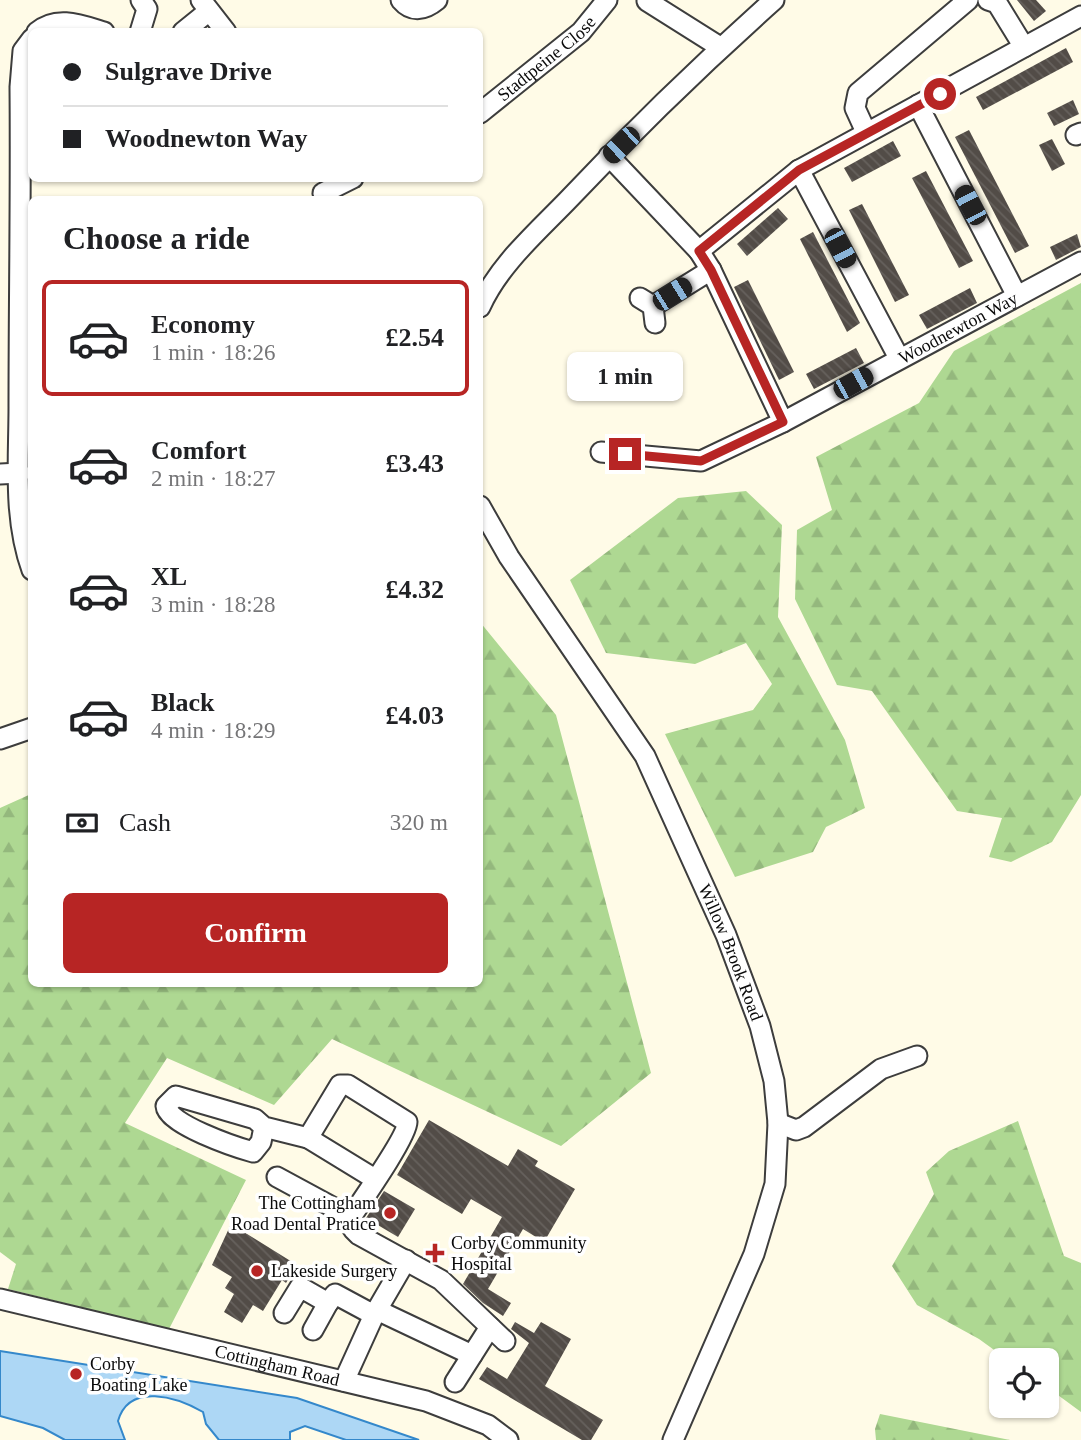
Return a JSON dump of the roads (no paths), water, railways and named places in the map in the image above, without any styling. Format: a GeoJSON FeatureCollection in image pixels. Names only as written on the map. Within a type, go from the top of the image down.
{"type":"FeatureCollection","features":[{"type":"Feature","properties":{"kind":"street"},"geometry":{"type":"LineString","coordinates":[[141,0],[147,9],[141,28]]}},
{"type":"Feature","properties":{"kind":"street"},"geometry":{"type":"LineString","coordinates":[[401,0],[415,9],[428,8],[437,0]]}},
{"type":"Feature","properties":{"kind":"street","name":"Stadtpeine Close"},"geometry":{"type":"LineString","coordinates":[[483,111],[581,32],[607,0]]}},
{"type":"Feature","properties":{"kind":"street"},"geometry":{"type":"LineString","coordinates":[[483,302],[502,269],[610,156],[720,47],[774,0]]}},
{"type":"Feature","properties":{"kind":"street"},"geometry":{"type":"LineString","coordinates":[[866,132],[855,108],[858,93],[968,0]]}},
{"type":"Feature","properties":{"kind":"street"},"geometry":{"type":"LineString","coordinates":[[988,0],[997,3],[1024,47]]}},
{"type":"Feature","properties":{"kind":"street"},"geometry":{"type":"LineString","coordinates":[[647,1],[720,47]]}},
{"type":"Feature","properties":{"kind":"street"},"geometry":{"type":"LineString","coordinates":[[186,28],[205,6],[223,28]]}},
{"type":"Feature","properties":{"kind":"street"},"geometry":{"type":"LineString","coordinates":[[699,251],[799,170],[1081,16]]}},
{"type":"Feature","properties":{"kind":"street"},"geometry":{"type":"LineString","coordinates":[[43,28],[50,23],[66,21],[91,28]]}},
{"type":"Feature","properties":{"kind":"street"},"geometry":{"type":"LineString","coordinates":[[28,44],[23,51],[20,87],[20,213],[10,344],[10,473],[22,542],[28,559]]}},
{"type":"Feature","properties":{"kind":"street"},"geometry":{"type":"LineString","coordinates":[[0,87],[20,87]]}},
{"type":"Feature","properties":{"kind":"street"},"geometry":{"type":"LineString","coordinates":[[918,106],[1017,296]]}},
{"type":"Feature","properties":{"kind":"street"},"geometry":{"type":"LineString","coordinates":[[610,156],[699,251],[711,270],[783,422]]}},
{"type":"Feature","properties":{"kind":"street"},"geometry":{"type":"LineString","coordinates":[[799,170],[899,358]]}},
{"type":"Feature","properties":{"kind":"street"},"geometry":{"type":"LineString","coordinates":[[322,190],[343,182]]}},
{"type":"Feature","properties":{"kind":"street"},"geometry":{"type":"LineString","coordinates":[[0,214],[20,213]]}},
{"type":"Feature","properties":{"kind":"street","name":"Woodnewton Way"},"geometry":{"type":"LineString","coordinates":[[601,452],[701,461],[783,422],[1081,262]]}},
{"type":"Feature","properties":{"kind":"street"},"geometry":{"type":"LineString","coordinates":[[649,309],[711,270]]}},
{"type":"Feature","properties":{"kind":"street","name":"Willow Brook Road"},"geometry":{"type":"LineString","coordinates":[[483,511],[509,556],[645,756],[709,893],[742,977],[774,1081],[778,1123],[775,1184],[754,1254],[673,1440]]}},
{"type":"Feature","properties":{"kind":"street"},"geometry":{"type":"LineString","coordinates":[[0,739],[28,730]]}},
{"type":"Feature","properties":{"kind":"street"},"geometry":{"type":"LineString","coordinates":[[778,1123],[796,1130],[804,1128],[881,1069],[917,1056]]}},
{"type":"Feature","properties":{"kind":"street"},"geometry":{"type":"LineString","coordinates":[[308,1138],[340,1085],[348,1085],[407,1122],[408,1128],[351,1217],[354,1229],[359,1235],[441,1280],[505,1341]]}},
{"type":"Feature","properties":{"kind":"street"},"geometry":{"type":"LineString","coordinates":[[264,1126],[308,1138],[376,1178]]}},
{"type":"Feature","properties":{"kind":"street"},"geometry":{"type":"LineString","coordinates":[[277,1177],[351,1217]]}},
{"type":"Feature","properties":{"kind":"street"},"geometry":{"type":"LineString","coordinates":[[344,1381],[375,1312],[406,1261]]}},
{"type":"Feature","properties":{"kind":"street"},"geometry":{"type":"LineString","coordinates":[[284,1314],[300,1287],[328,1303]]}},
{"type":"Feature","properties":{"kind":"street"},"geometry":{"type":"LineString","coordinates":[[313,1330],[335,1294],[472,1355]]}},
{"type":"Feature","properties":{"kind":"street","name":"Cottingham Road"},"geometry":{"type":"LineString","coordinates":[[0,1299],[426,1401],[488,1425],[508,1440]]}},
{"type":"Feature","properties":{"kind":"street"},"geometry":{"type":"LineString","coordinates":[[455,1382],[490,1327]]}},
{"type":"Feature","properties":{"kind":"water","name":"Corby Boating Lake"},"geometry":{"type":"Polygon","coordinates":[[[0,1351],[297,1398],[419,1440],[346,1440],[305,1426],[290,1432],[290,1440],[219,1440],[206,1424],[203,1412],[168,1398],[155,1396],[132,1401],[124,1409],[118,1421],[125,1440],[65,1440],[43,1428],[0,1416],[0,1351]]]}},
{"type":"Feature","properties":{"kind":"place","name":"The Cottingham Road Dental Pratice"},"geometry":{"type":"Point","coordinates":[390,1213]}},
{"type":"Feature","properties":{"kind":"place","name":"Corby Community Hospital"},"geometry":{"type":"Point","coordinates":[435,1253]}},
{"type":"Feature","properties":{"kind":"place","name":"Lakeside Surgery"},"geometry":{"type":"Point","coordinates":[257,1271]}},
{"type":"Feature","properties":{"kind":"place","name":"Corby Boating Lake"},"geometry":{"type":"Point","coordinates":[76,1374]}}]}
